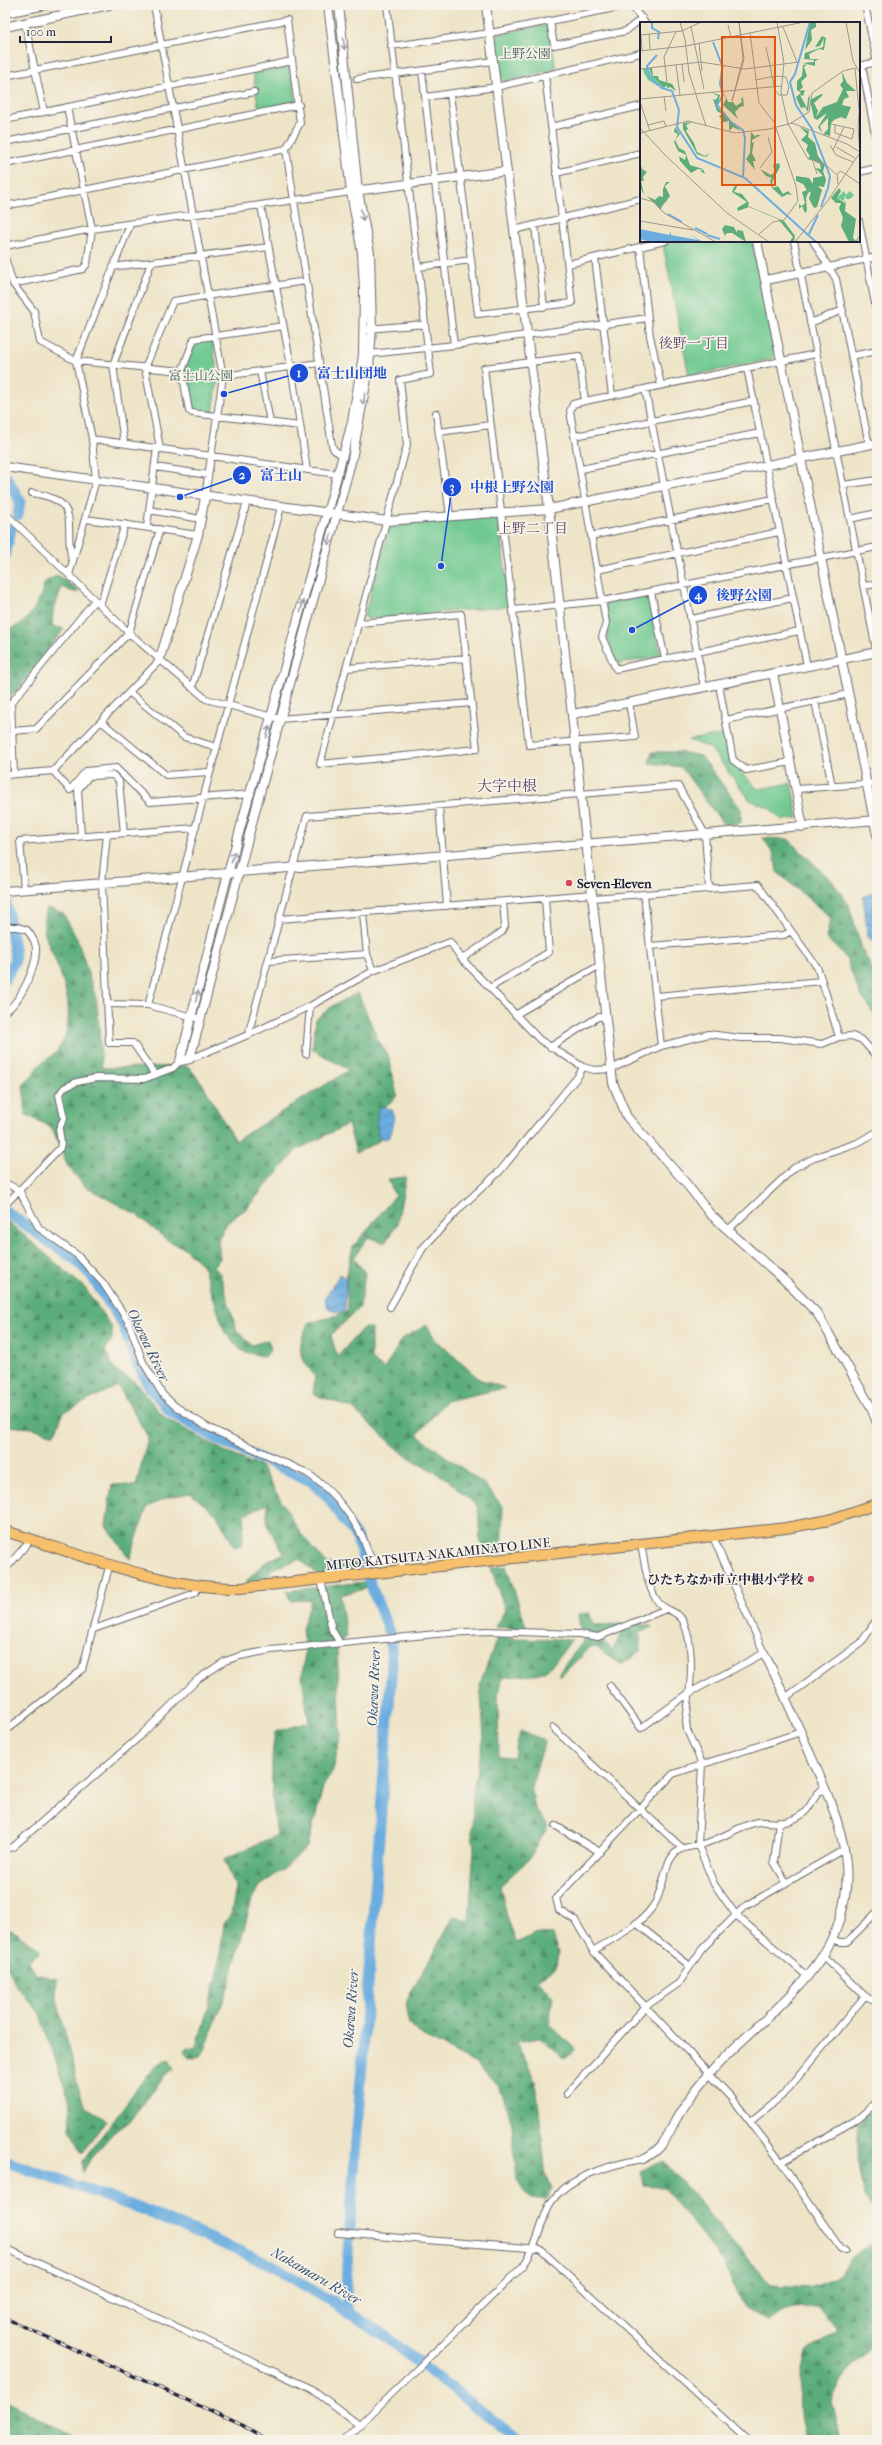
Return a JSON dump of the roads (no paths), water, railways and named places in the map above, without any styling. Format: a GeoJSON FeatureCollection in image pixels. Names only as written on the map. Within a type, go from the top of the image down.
{"type":"FeatureCollection","features":[{"type":"Feature","properties":{"kind":"main road","name":"MITO-KATSUTA-NAKAMINATO LINE"},"geometry":{"type":"LineString","coordinates":[[5,1531],[158,1578],[199,1586],[249,1588],[786,1528],[829,1520],[877,1504]]}},
{"type":"Feature","properties":{"kind":"street"},"geometry":{"type":"LineString","coordinates":[[5,13],[23,7],[46,5]]}},
{"type":"Feature","properties":{"kind":"street"},"geometry":{"type":"LineString","coordinates":[[5,27],[109,5]]}},
{"type":"Feature","properties":{"kind":"street"},"geometry":{"type":"LineString","coordinates":[[5,775],[53,771],[130,693],[159,661],[198,535],[205,497],[222,376],[154,5]]}},
{"type":"Feature","properties":{"kind":"street"},"geometry":{"type":"LineString","coordinates":[[190,1059],[196,1018],[228,873],[337,514],[360,423],[370,354],[362,253],[328,5]]}},
{"type":"Feature","properties":{"kind":"street"},"geometry":{"type":"LineString","coordinates":[[339,5],[354,191]]}},
{"type":"Feature","properties":{"kind":"street"},"geometry":{"type":"LineString","coordinates":[[360,623],[462,614],[477,749],[320,764],[360,623],[407,445],[400,380],[431,374],[387,5]]}},
{"type":"Feature","properties":{"kind":"street"},"geometry":{"type":"LineString","coordinates":[[486,5],[549,508],[559,606],[582,793],[611,1069],[618,1098],[627,1117],[685,1182],[710,1214],[783,1279],[817,1313],[829,1332],[876,1419]]}},
{"type":"Feature","properties":{"kind":"street"},"geometry":{"type":"LineString","coordinates":[[392,46],[490,33],[631,5],[643,20]]}},
{"type":"Feature","properties":{"kind":"street"},"geometry":{"type":"LineString","coordinates":[[865,5],[877,62],[860,65],[877,144]]}},
{"type":"Feature","properties":{"kind":"street"},"geometry":{"type":"LineString","coordinates":[[5,76],[287,20],[299,105],[300,123],[286,149],[332,445],[334,450],[342,455]]}},
{"type":"Feature","properties":{"kind":"street"},"geometry":{"type":"LineString","coordinates":[[550,21],[554,45],[626,32],[640,22]]}},
{"type":"Feature","properties":{"kind":"street"},"geometry":{"type":"LineString","coordinates":[[25,23],[44,112]]}},
{"type":"Feature","properties":{"kind":"street"},"geometry":{"type":"LineString","coordinates":[[424,97],[496,87],[545,74],[640,53]]}},
{"type":"Feature","properties":{"kind":"street"},"geometry":{"type":"LineString","coordinates":[[5,120],[292,61]]}},
{"type":"Feature","properties":{"kind":"street"},"geometry":{"type":"LineString","coordinates":[[357,79],[493,61]]}},
{"type":"Feature","properties":{"kind":"street"},"geometry":{"type":"LineString","coordinates":[[422,71],[454,345]]}},
{"type":"Feature","properties":{"kind":"street"},"geometry":{"type":"LineString","coordinates":[[450,94],[478,314],[572,303],[545,74]]}},
{"type":"Feature","properties":{"kind":"street"},"geometry":{"type":"LineString","coordinates":[[5,142],[254,92]]}},
{"type":"Feature","properties":{"kind":"street"},"geometry":{"type":"LineString","coordinates":[[869,104],[877,102]]}},
{"type":"Feature","properties":{"kind":"street"},"geometry":{"type":"LineString","coordinates":[[5,164],[299,105]]}},
{"type":"Feature","properties":{"kind":"street"},"geometry":{"type":"LineString","coordinates":[[551,127],[640,106]]}},
{"type":"Feature","properties":{"kind":"street"},"geometry":{"type":"LineString","coordinates":[[13,284],[83,269],[87,264],[92,229],[67,107]]}},
{"type":"Feature","properties":{"kind":"street"},"geometry":{"type":"LineString","coordinates":[[5,206],[286,149]]}},
{"type":"Feature","properties":{"kind":"street"},"geometry":{"type":"LineString","coordinates":[[556,173],[640,153]]}},
{"type":"Feature","properties":{"kind":"street"},"geometry":{"type":"LineString","coordinates":[[860,172],[877,168]]}},
{"type":"Feature","properties":{"kind":"street"},"geometry":{"type":"LineString","coordinates":[[5,246],[92,229],[193,216],[354,191],[507,171]]}},
{"type":"Feature","properties":{"kind":"street"},"geometry":{"type":"LineString","coordinates":[[514,230],[640,199]]}},
{"type":"Feature","properties":{"kind":"street"},"geometry":{"type":"LineString","coordinates":[[261,206],[291,366],[307,470]]}},
{"type":"Feature","properties":{"kind":"street"},"geometry":{"type":"LineString","coordinates":[[69,575],[96,480],[92,439],[76,361],[130,225]]}},
{"type":"Feature","properties":{"kind":"street"},"geometry":{"type":"LineString","coordinates":[[535,225],[544,307]]}},
{"type":"Feature","properties":{"kind":"street"},"geometry":{"type":"LineString","coordinates":[[860,227],[877,314]]}},
{"type":"Feature","properties":{"kind":"street"},"geometry":{"type":"LineString","coordinates":[[568,264],[661,242]]}},
{"type":"Feature","properties":{"kind":"street"},"geometry":{"type":"LineString","coordinates":[[758,242],[867,784],[876,821],[877,835]]}},
{"type":"Feature","properties":{"kind":"street"},"geometry":{"type":"LineString","coordinates":[[573,714],[877,653],[794,242]]}},
{"type":"Feature","properties":{"kind":"street"},"geometry":{"type":"LineString","coordinates":[[5,467],[205,497],[387,521],[549,508],[873,444],[851,356],[836,279],[814,242]]}},
{"type":"Feature","properties":{"kind":"street"},"geometry":{"type":"LineString","coordinates":[[113,266],[151,263],[268,247]]}},
{"type":"Feature","properties":{"kind":"street"},"geometry":{"type":"LineString","coordinates":[[640,247],[648,318],[661,385]]}},
{"type":"Feature","properties":{"kind":"street"},"geometry":{"type":"LineString","coordinates":[[766,280],[877,257]]}},
{"type":"Feature","properties":{"kind":"street"},"geometry":{"type":"LineString","coordinates":[[5,258],[13,284],[34,311],[40,342],[76,361],[182,371]]}},
{"type":"Feature","properties":{"kind":"street"},"geometry":{"type":"LineString","coordinates":[[595,258],[612,396]]}},
{"type":"Feature","properties":{"kind":"street"},"geometry":{"type":"LineString","coordinates":[[419,267],[471,260]]}},
{"type":"Feature","properties":{"kind":"street"},"geometry":{"type":"LineString","coordinates":[[124,443],[113,365],[151,263]]}},
{"type":"Feature","properties":{"kind":"street"},"geometry":{"type":"LineString","coordinates":[[147,527],[159,448],[145,368],[173,301],[306,281]]}},
{"type":"Feature","properties":{"kind":"street"},"geometry":{"type":"LineString","coordinates":[[810,323],[843,310]]}},
{"type":"Feature","properties":{"kind":"street"},"geometry":{"type":"LineString","coordinates":[[370,354],[454,345],[648,318]]}},
{"type":"Feature","properties":{"kind":"street"},"geometry":{"type":"LineString","coordinates":[[368,329],[424,324]]}},
{"type":"Feature","properties":{"kind":"street"},"geometry":{"type":"LineString","coordinates":[[283,326],[194,339],[182,371],[189,410],[192,413],[300,426]]}},
{"type":"Feature","properties":{"kind":"street"},"geometry":{"type":"LineString","coordinates":[[5,1205],[61,1145],[59,1129],[64,1118],[59,1098],[61,1090],[72,1084],[91,1078],[137,1080],[173,1068],[180,1061],[196,1018],[240,872],[326,513],[352,422],[368,329]]}},
{"type":"Feature","properties":{"kind":"street"},"geometry":{"type":"LineString","coordinates":[[851,356],[877,351]]}},
{"type":"Feature","properties":{"kind":"street"},"geometry":{"type":"LineString","coordinates":[[799,631],[616,669],[602,637],[606,623],[570,411],[573,404],[585,401],[816,354]]}},
{"type":"Feature","properties":{"kind":"street"},"geometry":{"type":"LineString","coordinates":[[585,401],[579,356],[484,368],[529,745],[635,737],[629,703]]}},
{"type":"Feature","properties":{"kind":"street"},"geometry":{"type":"LineString","coordinates":[[222,376],[319,363]]}},
{"type":"Feature","properties":{"kind":"street"},"geometry":{"type":"LineString","coordinates":[[747,368],[807,666]]}},
{"type":"Feature","properties":{"kind":"street"},"geometry":{"type":"LineString","coordinates":[[260,371],[270,422]]}},
{"type":"Feature","properties":{"kind":"street"},"geometry":{"type":"LineString","coordinates":[[645,389],[704,687]]}},
{"type":"Feature","properties":{"kind":"street"},"geometry":{"type":"LineString","coordinates":[[575,436],[754,401]]}},
{"type":"Feature","properties":{"kind":"street"},"geometry":{"type":"LineString","coordinates":[[436,413],[450,516]]}},
{"type":"Feature","properties":{"kind":"street"},"geometry":{"type":"LineString","coordinates":[[439,432],[490,425]]}},
{"type":"Feature","properties":{"kind":"street"},"geometry":{"type":"LineString","coordinates":[[581,469],[760,433]]}},
{"type":"Feature","properties":{"kind":"street"},"geometry":{"type":"LineString","coordinates":[[92,439],[337,474]]}},
{"type":"Feature","properties":{"kind":"street"},"geometry":{"type":"LineString","coordinates":[[155,468],[208,475]]}},
{"type":"Feature","properties":{"kind":"street"},"geometry":{"type":"LineString","coordinates":[[844,485],[877,480]]}},
{"type":"Feature","properties":{"kind":"street"},"geometry":{"type":"LineString","coordinates":[[32,493],[55,498],[66,511],[70,526],[72,562]]}},
{"type":"Feature","properties":{"kind":"street"},"geometry":{"type":"LineString","coordinates":[[591,536],[773,498]]}},
{"type":"Feature","properties":{"kind":"street"},"geometry":{"type":"LineString","coordinates":[[192,688],[247,502]]}},
{"type":"Feature","properties":{"kind":"street"},"geometry":{"type":"LineString","coordinates":[[148,1004],[203,798],[208,772],[281,507]]}},
{"type":"Feature","properties":{"kind":"street"},"geometry":{"type":"LineString","coordinates":[[149,510],[201,519]]}},
{"type":"Feature","properties":{"kind":"street"},"geometry":{"type":"LineString","coordinates":[[5,513],[159,661],[206,700],[276,718],[472,703]]}},
{"type":"Feature","properties":{"kind":"street"},"geometry":{"type":"LineString","coordinates":[[850,519],[877,514]]}},
{"type":"Feature","properties":{"kind":"street"},"geometry":{"type":"LineString","coordinates":[[86,519],[198,535]]}},
{"type":"Feature","properties":{"kind":"street"},"geometry":{"type":"LineString","coordinates":[[14,774],[11,703],[98,603],[125,524]]}},
{"type":"Feature","properties":{"kind":"street"},"geometry":{"type":"LineString","coordinates":[[12,731],[36,729],[130,633],[160,529]]}},
{"type":"Feature","properties":{"kind":"street"},"geometry":{"type":"LineString","coordinates":[[597,570],[779,532]]}},
{"type":"Feature","properties":{"kind":"street"},"geometry":{"type":"LineString","coordinates":[[513,610],[602,601],[787,566],[877,547]]}},
{"type":"Feature","properties":{"kind":"street"},"geometry":{"type":"LineString","coordinates":[[864,586],[877,584]]}},
{"type":"Feature","properties":{"kind":"street"},"geometry":{"type":"LineString","coordinates":[[651,592],[665,659]]}},
{"type":"Feature","properties":{"kind":"street"},"geometry":{"type":"LineString","coordinates":[[691,619],[793,598]]}},
{"type":"Feature","properties":{"kind":"street"},"geometry":{"type":"LineString","coordinates":[[870,618],[877,617]]}},
{"type":"Feature","properties":{"kind":"street"},"geometry":{"type":"LineString","coordinates":[[347,668],[467,658]]}},
{"type":"Feature","properties":{"kind":"street"},"geometry":{"type":"LineString","coordinates":[[773,673],[804,827]]}},
{"type":"Feature","properties":{"kind":"street"},"geometry":{"type":"LineString","coordinates":[[719,685],[733,760],[746,770],[791,762]]}},
{"type":"Feature","properties":{"kind":"street"},"geometry":{"type":"LineString","coordinates":[[130,693],[184,737],[216,747]]}},
{"type":"Feature","properties":{"kind":"street"},"geometry":{"type":"LineString","coordinates":[[726,720],[849,694]]}},
{"type":"Feature","properties":{"kind":"street"},"geometry":{"type":"LineString","coordinates":[[815,701],[832,786]]}},
{"type":"Feature","properties":{"kind":"street"},"geometry":{"type":"LineString","coordinates":[[102,722],[166,774],[208,772]]}},
{"type":"Feature","properties":{"kind":"street"},"geometry":{"type":"LineString","coordinates":[[53,771],[70,790],[86,771],[116,768],[150,802],[251,794]]}},
{"type":"Feature","properties":{"kind":"street"},"geometry":{"type":"LineString","coordinates":[[81,836],[78,790],[89,776],[113,775],[119,780],[124,833]]}},
{"type":"Feature","properties":{"kind":"street"},"geometry":{"type":"LineString","coordinates":[[797,789],[877,784]]}},
{"type":"Feature","properties":{"kind":"street"},"geometry":{"type":"LineString","coordinates":[[248,1035],[307,816],[678,786],[705,834],[709,889]]}},
{"type":"Feature","properties":{"kind":"street"},"geometry":{"type":"LineString","coordinates":[[439,806],[447,906]]}},
{"type":"Feature","properties":{"kind":"street"},"geometry":{"type":"LineString","coordinates":[[9,890],[181,878],[294,867],[876,821]]}},
{"type":"Feature","properties":{"kind":"street"},"geometry":{"type":"LineString","coordinates":[[24,889],[20,841],[195,828]]}},
{"type":"Feature","properties":{"kind":"street"},"geometry":{"type":"LineString","coordinates":[[107,834],[102,883],[109,1043],[133,1043],[155,1075]]}},
{"type":"Feature","properties":{"kind":"street"},"geometry":{"type":"LineString","coordinates":[[279,920],[545,899],[644,895],[758,886],[817,967],[839,1037]]}},
{"type":"Feature","properties":{"kind":"street"},"geometry":{"type":"LineString","coordinates":[[644,895],[656,996],[660,1046]]}},
{"type":"Feature","properties":{"kind":"street"},"geometry":{"type":"LineString","coordinates":[[490,988],[549,952],[545,899]]}},
{"type":"Feature","properties":{"kind":"street"},"geometry":{"type":"LineString","coordinates":[[462,959],[502,932],[505,926],[503,902]]}},
{"type":"Feature","properties":{"kind":"street"},"geometry":{"type":"LineString","coordinates":[[363,914],[367,954],[373,971]]}},
{"type":"Feature","properties":{"kind":"street"},"geometry":{"type":"LineString","coordinates":[[5,927],[14,926],[26,930],[36,949],[33,970],[13,1006],[5,1011]]}},
{"type":"Feature","properties":{"kind":"street"},"geometry":{"type":"LineString","coordinates":[[650,946],[784,934],[791,931]]}},
{"type":"Feature","properties":{"kind":"street"},"geometry":{"type":"LineString","coordinates":[[180,1061],[190,1059],[248,1035],[310,1006],[373,971],[450,942],[462,959],[540,1040],[583,1067],[594,1070],[611,1069],[660,1046],[709,1034],[740,1038],[780,1038],[822,1044],[839,1037],[858,1037],[877,1057]]}},
{"type":"Feature","properties":{"kind":"street"},"geometry":{"type":"LineString","coordinates":[[268,961],[367,954]]}},
{"type":"Feature","properties":{"kind":"street"},"geometry":{"type":"LineString","coordinates":[[515,1015],[600,965]]}},
{"type":"Feature","properties":{"kind":"street"},"geometry":{"type":"LineString","coordinates":[[656,996],[822,982]]}},
{"type":"Feature","properties":{"kind":"street"},"geometry":{"type":"LineString","coordinates":[[108,1004],[148,1004],[196,1018]]}},
{"type":"Feature","properties":{"kind":"street"},"geometry":{"type":"LineString","coordinates":[[306,1054],[310,1006]]}},
{"type":"Feature","properties":{"kind":"street"},"geometry":{"type":"LineString","coordinates":[[550,1047],[598,1017],[606,1017]]}},
{"type":"Feature","properties":{"kind":"street"},"geometry":{"type":"LineString","coordinates":[[390,1307],[423,1248],[461,1207],[500,1171],[579,1075],[583,1067]]}},
{"type":"Feature","properties":{"kind":"street"},"geometry":{"type":"LineString","coordinates":[[728,1230],[794,1168],[818,1156],[857,1143],[877,1132]]}},
{"type":"Feature","properties":{"kind":"street"},"geometry":{"type":"LineString","coordinates":[[5,1183],[19,1190],[39,1228],[89,1266],[114,1298],[128,1321],[143,1362],[164,1395],[175,1406],[209,1428],[307,1473],[317,1480],[340,1504],[360,1532],[372,1559],[402,1561],[403,1571]]}},
{"type":"Feature","properties":{"kind":"street"},"geometry":{"type":"LineString","coordinates":[[344,2440],[421,2363],[523,2266],[535,2248],[547,2209],[560,2191],[610,2166],[643,2159],[659,2150],[665,2143],[680,2112],[709,2074],[807,1976],[822,1956],[831,1939],[845,1894],[845,1849],[839,1822],[713,1537]]}},
{"type":"Feature","properties":{"kind":"street"},"geometry":{"type":"LineString","coordinates":[[5,1570],[31,1539]]}},
{"type":"Feature","properties":{"kind":"street"},"geometry":{"type":"LineString","coordinates":[[641,1545],[652,1592],[660,1604],[666,1609],[675,1613],[685,1626],[690,1653],[690,1693],[687,1730],[702,1764],[698,1845],[714,1884],[736,1915],[807,1976]]}},
{"type":"Feature","properties":{"kind":"street"},"geometry":{"type":"LineString","coordinates":[[5,1731],[82,1670],[94,1629],[110,1563]]}},
{"type":"Feature","properties":{"kind":"street"},"geometry":{"type":"LineString","coordinates":[[321,1580],[332,1630],[340,1643]]}},
{"type":"Feature","properties":{"kind":"street"},"geometry":{"type":"LineString","coordinates":[[94,1629],[195,1593],[199,1586]]}},
{"type":"Feature","properties":{"kind":"street"},"geometry":{"type":"LineString","coordinates":[[5,1849],[13,1847],[138,1738],[198,1679],[225,1661],[271,1650],[488,1631],[579,1634],[598,1637],[666,1609]]}},
{"type":"Feature","properties":{"kind":"street"},"geometry":{"type":"LineString","coordinates":[[785,1698],[862,1643],[877,1619]]}},
{"type":"Feature","properties":{"kind":"street"},"geometry":{"type":"LineString","coordinates":[[610,1686],[641,1728],[690,1693],[764,1653]]}},
{"type":"Feature","properties":{"kind":"street"},"geometry":{"type":"LineString","coordinates":[[553,1728],[682,1848]]}},
{"type":"Feature","properties":{"kind":"street"},"geometry":{"type":"LineString","coordinates":[[800,1732],[673,1774],[556,1898],[559,1910],[575,1920],[593,1951],[644,2007],[709,2074],[751,2121],[840,2248],[845,2251]]}},
{"type":"Feature","properties":{"kind":"street"},"geometry":{"type":"LineString","coordinates":[[593,1951],[636,1923],[651,1910],[656,1902],[672,1857],[682,1848],[698,1845],[739,1826],[759,1822],[779,1822],[804,1815],[819,1791],[825,1788]]}},
{"type":"Feature","properties":{"kind":"street"},"geometry":{"type":"LineString","coordinates":[[779,1822],[774,1862],[786,1882]]}},
{"type":"Feature","properties":{"kind":"street"},"geometry":{"type":"LineString","coordinates":[[556,1826],[600,1852]]}},
{"type":"Feature","properties":{"kind":"street"},"geometry":{"type":"LineString","coordinates":[[567,2094],[644,2007],[679,1983],[702,1949],[744,1907],[845,1849]]}},
{"type":"Feature","properties":{"kind":"street"},"geometry":{"type":"LineString","coordinates":[[831,1939],[846,1942],[877,1912]]}},
{"type":"Feature","properties":{"kind":"street"},"geometry":{"type":"LineString","coordinates":[[636,1923],[690,1966]]}},
{"type":"Feature","properties":{"kind":"street"},"geometry":{"type":"LineString","coordinates":[[822,1956],[865,1996],[877,2002]]}},
{"type":"Feature","properties":{"kind":"street"},"geometry":{"type":"LineString","coordinates":[[751,2121],[784,2094],[865,1996]]}},
{"type":"Feature","properties":{"kind":"street"},"geometry":{"type":"LineString","coordinates":[[781,2162],[856,2120],[877,2102]]}},
{"type":"Feature","properties":{"kind":"street"},"geometry":{"type":"LineString","coordinates":[[338,2233],[540,2249],[747,2440]]}},
{"type":"Feature","properties":{"kind":"street"},"geometry":{"type":"LineString","coordinates":[[5,2248],[312,2389],[359,2426]]}},
{"type":"Feature","properties":{"kind":"water"},"geometry":{"type":"Polygon","coordinates":[[[877,891],[877,939],[872,941],[868,937],[863,897],[877,891]]]}},
{"type":"Feature","properties":{"kind":"water"},"geometry":{"type":"Polygon","coordinates":[[[382,1106],[393,1111],[394,1121],[390,1137],[381,1140],[378,1133],[377,1118],[379,1109],[382,1106]]]}},
{"type":"Feature","properties":{"kind":"water"},"geometry":{"type":"Polygon","coordinates":[[[340,1274],[346,1278],[345,1308],[343,1312],[335,1312],[328,1308],[325,1298],[340,1274]]]}},
{"type":"Feature","properties":{"kind":"waterway"},"geometry":{"type":"LineString","coordinates":[[5,475],[20,501],[18,515]]}},
{"type":"Feature","properties":{"kind":"waterway","name":"Okawa River"},"geometry":{"type":"LineString","coordinates":[[5,556],[11,529]]}},
{"type":"Feature","properties":{"kind":"waterway","name":"Okawa River"},"geometry":{"type":"LineString","coordinates":[[5,896],[15,955],[14,962],[5,979]]}},
{"type":"Feature","properties":{"kind":"waterway","name":"Okawa River"},"geometry":{"type":"LineString","coordinates":[[5,1211],[76,1260],[91,1275],[123,1324],[135,1359],[150,1388],[171,1412],[221,1441],[311,1481],[327,1496],[357,1538],[370,1583],[390,1635],[392,1664],[347,2265],[346,2290],[349,2314]]}},
{"type":"Feature","properties":{"kind":"waterway","name":"Nakamaru River"},"geometry":{"type":"LineString","coordinates":[[5,2161],[141,2209],[276,2267],[381,2333],[518,2440]]}},
{"type":"Feature","properties":{"kind":"railway"},"geometry":{"type":"LineString","coordinates":[[5,2318],[242,2425],[268,2440]]}},
{"type":"Feature","properties":{"kind":"place","name":"富士山団地"},"geometry":{"type":"Point","coordinates":[224,394]}},
{"type":"Feature","properties":{"kind":"place","name":"富士山"},"geometry":{"type":"Point","coordinates":[180,497]}},
{"type":"Feature","properties":{"kind":"place","name":"中根上野公園"},"geometry":{"type":"Point","coordinates":[441,566]}},
{"type":"Feature","properties":{"kind":"place","name":"後野公園"},"geometry":{"type":"Point","coordinates":[632,630]}},
{"type":"Feature","properties":{"kind":"place","name":"Seven-Eleven"},"geometry":{"type":"Point","coordinates":[569,883]}},
{"type":"Feature","properties":{"kind":"place","name":"ひたちなか市立中根小学校"},"geometry":{"type":"Point","coordinates":[811,1579]}},
{"type":"Feature","properties":{"kind":"district","name":"後野一丁目"},"geometry":{"type":"Point","coordinates":[694,343]}},
{"type":"Feature","properties":{"kind":"district","name":"上野二丁目"},"geometry":{"type":"Point","coordinates":[533,528]}},
{"type":"Feature","properties":{"kind":"district","name":"大字中根"},"geometry":{"type":"Point","coordinates":[507,786]}},
{"type":"Feature","properties":{"kind":"park label","name":"上野公園"},"geometry":{"type":"Point","coordinates":[525,53]}},
{"type":"Feature","properties":{"kind":"park label","name":"富士山公園"},"geometry":{"type":"Point","coordinates":[201,375]}}]}
